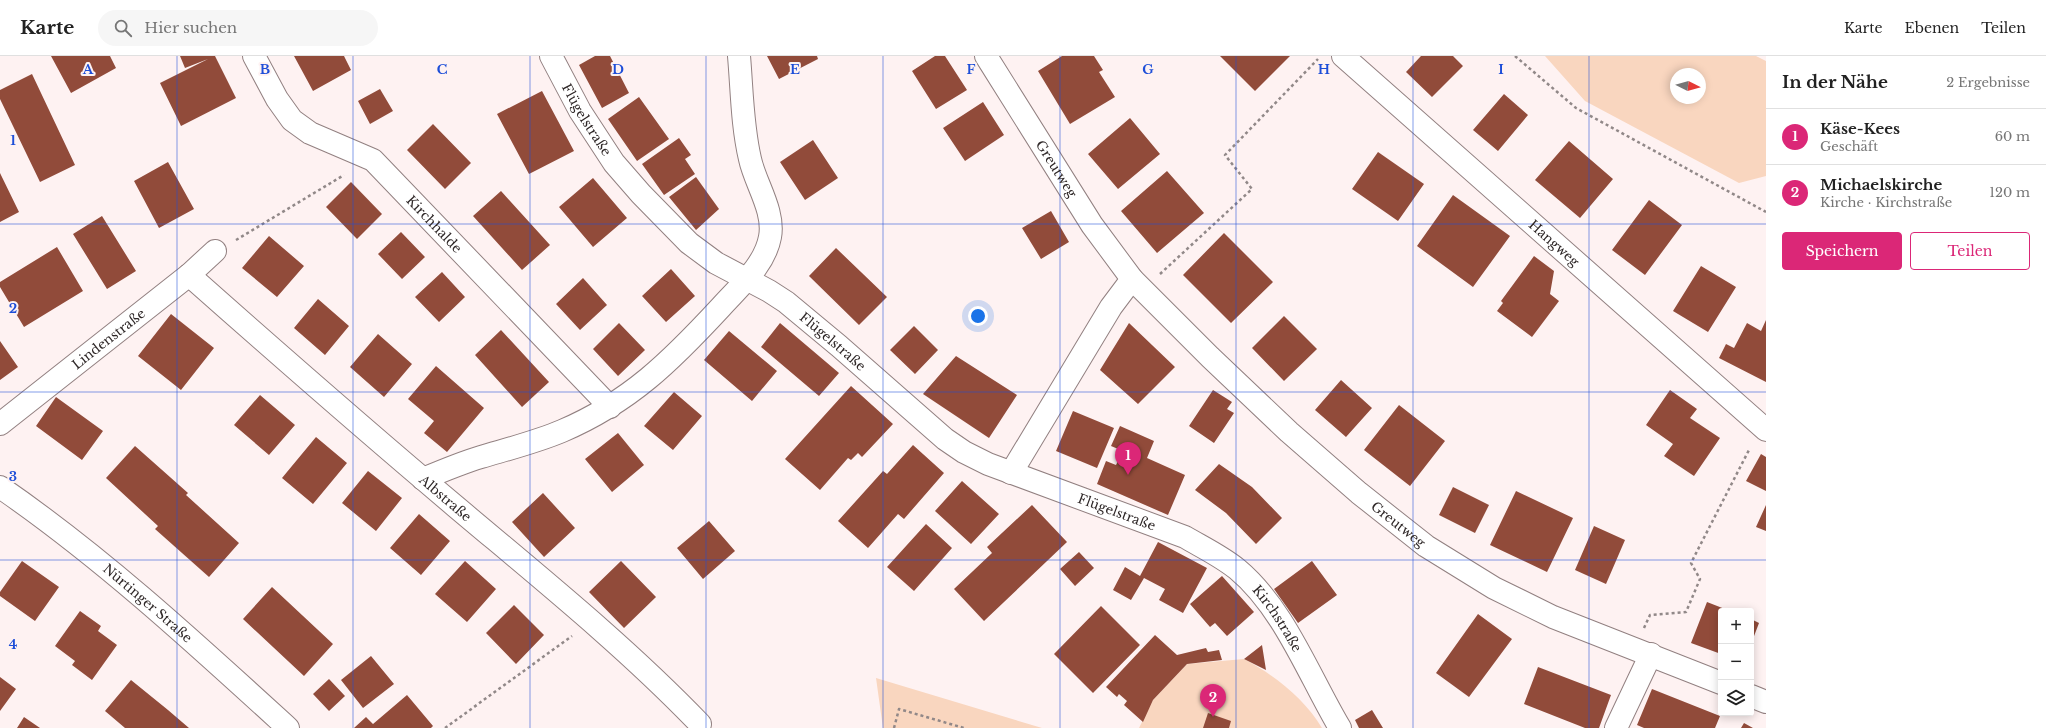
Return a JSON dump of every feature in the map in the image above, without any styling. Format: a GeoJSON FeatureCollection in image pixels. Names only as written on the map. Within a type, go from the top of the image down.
{"type":"FeatureCollection","features":[{"type":"Feature","properties":{"kind":"street","name":"Kirchhalde"},"geometry":{"type":"LineString","coordinates":[[254,56],[276,99],[292,120],[310,133],[373,160],[610,407]]}},
{"type":"Feature","properties":{"kind":"street","name":"Flügelstraße"},"geometry":{"type":"LineString","coordinates":[[551,56],[580,111],[614,163],[641,194],[689,243],[716,263],[786,302],[839,346],[945,439],[964,452],[1011,473],[1185,537]]}},
{"type":"Feature","properties":{"kind":"street"},"geometry":{"type":"LineString","coordinates":[[423,479],[454,466],[561,432],[610,407],[633,392],[666,364],[747,279],[764,256],[770,236],[770,216],[750,160],[745,130],[739,56]]}},
{"type":"Feature","properties":{"kind":"street","name":"Greutweg"},"geometry":{"type":"LineString","coordinates":[[986,56],[1092,225],[1112,255],[1137,285],[1289,432],[1370,502],[1426,546],[1494,588],[1553,617],[1718,682]]}},
{"type":"Feature","properties":{"kind":"street","name":"Hangweg"},"geometry":{"type":"LineString","coordinates":[[1343,56],[1764,428]]}},
{"type":"Feature","properties":{"kind":"street","name":"Lindenstraße"},"geometry":{"type":"LineString","coordinates":[[0,424],[189,275],[215,251]]}},
{"type":"Feature","properties":{"kind":"street","name":"Albstraße"},"geometry":{"type":"LineString","coordinates":[[189,275],[423,479],[591,621],[670,692],[700,724]]}},
{"type":"Feature","properties":{"kind":"street"},"geometry":{"type":"LineString","coordinates":[[1011,473],[1111,308],[1137,285]]}},
{"type":"Feature","properties":{"kind":"street","name":"Nürtinger Straße"},"geometry":{"type":"LineString","coordinates":[[0,487],[34,510],[131,589],[288,728]]}},
{"type":"Feature","properties":{"kind":"street","name":"Kirchstraße"},"geometry":{"type":"LineString","coordinates":[[1185,537],[1237,570],[1258,591],[1278,618],[1340,728]]}},
{"type":"Feature","properties":{"kind":"street"},"geometry":{"type":"LineString","coordinates":[[1616,728],[1643,652]]}},
{"type":"Feature","properties":{"kind":"street"},"geometry":{"type":"LineString","coordinates":[[1754,697],[1766,702]]}},
{"type":"Feature","properties":{"kind":"path"},"geometry":{"type":"LineString","coordinates":[[1137,285],[1252,189],[1225,155],[1322,56]]}},
{"type":"Feature","properties":{"kind":"path"},"geometry":{"type":"LineString","coordinates":[[1515,56],[1576,108],[1766,212]]}},
{"type":"Feature","properties":{"kind":"path"},"geometry":{"type":"LineString","coordinates":[[215,251],[264,224],[338,178],[373,160]]}},
{"type":"Feature","properties":{"kind":"path"},"geometry":{"type":"LineString","coordinates":[[1643,652],[1650,615],[1686,612],[1700,579],[1691,564],[1764,428]]}},
{"type":"Feature","properties":{"kind":"path"},"geometry":{"type":"LineString","coordinates":[[445,728],[540,660],[591,621]]}},
{"type":"Feature","properties":{"kind":"path"},"geometry":{"type":"LineString","coordinates":[[894,728],[899,709],[964,728]]}},
{"type":"Feature","properties":{"kind":"shaded area"},"geometry":{"type":"Polygon","coordinates":[[[1545,56],[1756,56],[1766,61],[1766,176],[1739,183],[1585,101],[1545,56]]]}},
{"type":"Feature","properties":{"kind":"shaded area"},"geometry":{"type":"Polygon","coordinates":[[[1244,659],[1266,672],[1288,688],[1307,707],[1322,728],[1139,728],[1153,700],[1187,664],[1244,659]]]}},
{"type":"Feature","properties":{"kind":"shaded area"},"geometry":{"type":"Polygon","coordinates":[[[876,678],[1042,728],[883,728],[876,678]]]}},
{"type":"Feature","properties":{"kind":"building"},"geometry":{"type":"Polygon","coordinates":[[[51,56],[110,56],[116,68],[71,93],[51,56]]]}},
{"type":"Feature","properties":{"kind":"building"},"geometry":{"type":"Polygon","coordinates":[[[180,56],[215,56],[236,98],[181,126],[160,83],[208,59],[185,68],[180,56]]]}},
{"type":"Feature","properties":{"kind":"building"},"geometry":{"type":"Polygon","coordinates":[[[294,56],[344,56],[351,70],[313,91],[294,56]]]}},
{"type":"Feature","properties":{"kind":"building"},"geometry":{"type":"Polygon","coordinates":[[[595,56],[610,56],[629,93],[602,108],[579,65],[595,56]]]}},
{"type":"Feature","properties":{"kind":"building"},"geometry":{"type":"Polygon","coordinates":[[[767,56],[817,56],[818,59],[779,79],[767,56]]]}},
{"type":"Feature","properties":{"kind":"building"},"geometry":{"type":"Polygon","coordinates":[[[935,56],[945,56],[967,90],[936,109],[912,71],[935,56]]]}},
{"type":"Feature","properties":{"kind":"building"},"geometry":{"type":"Polygon","coordinates":[[[1062,56],[1094,56],[1103,70],[1099,72],[1115,97],[1070,124],[1038,71],[1062,56]]]}},
{"type":"Feature","properties":{"kind":"building"},"geometry":{"type":"Polygon","coordinates":[[[1220,56],[1290,56],[1255,91],[1220,56]]]}},
{"type":"Feature","properties":{"kind":"building"},"geometry":{"type":"Polygon","coordinates":[[[1421,56],[1453,56],[1463,66],[1432,97],[1406,72],[1421,56]]]}},
{"type":"Feature","properties":{"kind":"building"},"geometry":{"type":"Polygon","coordinates":[[[32,74],[75,165],[40,182],[0,99],[0,90],[32,74]]]}},
{"type":"Feature","properties":{"kind":"building"},"geometry":{"type":"Polygon","coordinates":[[[380,89],[393,111],[370,124],[358,101],[380,89]]]}},
{"type":"Feature","properties":{"kind":"building"},"geometry":{"type":"Polygon","coordinates":[[[542,91],[574,151],[529,174],[497,114],[542,91]]]}},
{"type":"Feature","properties":{"kind":"building"},"geometry":{"type":"Polygon","coordinates":[[[1504,94],[1528,115],[1498,151],[1473,130],[1504,94]]]}},
{"type":"Feature","properties":{"kind":"building"},"geometry":{"type":"Polygon","coordinates":[[[639,97],[669,139],[637,161],[608,119],[639,97]]]}},
{"type":"Feature","properties":{"kind":"building"},"geometry":{"type":"Polygon","coordinates":[[[983,102],[1004,135],[965,161],[943,128],[983,102]]]}},
{"type":"Feature","properties":{"kind":"building"},"geometry":{"type":"Polygon","coordinates":[[[1130,118],[1160,154],[1118,189],[1088,154],[1130,118]]]}},
{"type":"Feature","properties":{"kind":"building"},"geometry":{"type":"Polygon","coordinates":[[[433,124],[471,163],[445,189],[407,150],[433,124]]]}},
{"type":"Feature","properties":{"kind":"building"},"geometry":{"type":"Polygon","coordinates":[[[679,138],[691,155],[685,159],[695,174],[664,195],[642,164],[679,138]]]}},
{"type":"Feature","properties":{"kind":"building"},"geometry":{"type":"Polygon","coordinates":[[[813,140],[838,178],[805,200],[780,162],[813,140]]]}},
{"type":"Feature","properties":{"kind":"building"},"geometry":{"type":"Polygon","coordinates":[[[1569,141],[1613,179],[1580,218],[1535,180],[1569,141]]]}},
{"type":"Feature","properties":{"kind":"building"},"geometry":{"type":"Polygon","coordinates":[[[1378,152],[1424,184],[1398,221],[1352,189],[1378,152]]]}},
{"type":"Feature","properties":{"kind":"building"},"geometry":{"type":"Polygon","coordinates":[[[168,162],[194,209],[159,228],[134,181],[168,162]]]}},
{"type":"Feature","properties":{"kind":"building"},"geometry":{"type":"Polygon","coordinates":[[[1167,171],[1204,213],[1157,253],[1121,211],[1167,171]]]}},
{"type":"Feature","properties":{"kind":"building"},"geometry":{"type":"Polygon","coordinates":[[[0,173],[19,212],[0,222],[0,173]]]}},
{"type":"Feature","properties":{"kind":"building"},"geometry":{"type":"Polygon","coordinates":[[[696,177],[719,209],[696,230],[669,197],[696,177]]]}},
{"type":"Feature","properties":{"kind":"building"},"geometry":{"type":"Polygon","coordinates":[[[593,178],[627,218],[593,247],[559,207],[593,178]]]}},
{"type":"Feature","properties":{"kind":"building"},"geometry":{"type":"Polygon","coordinates":[[[351,182],[382,214],[357,239],[326,207],[351,182]]]}},
{"type":"Feature","properties":{"kind":"building"},"geometry":{"type":"Polygon","coordinates":[[[501,191],[550,245],[522,270],[473,216],[501,191]]]}},
{"type":"Feature","properties":{"kind":"building"},"geometry":{"type":"Polygon","coordinates":[[[1453,195],[1510,236],[1473,287],[1417,246],[1453,195]]]}},
{"type":"Feature","properties":{"kind":"building"},"geometry":{"type":"Polygon","coordinates":[[[1649,200],[1682,225],[1645,275],[1612,250],[1649,200]]]}},
{"type":"Feature","properties":{"kind":"building"},"geometry":{"type":"Polygon","coordinates":[[[1051,211],[1069,242],[1041,259],[1022,228],[1051,211]]]}},
{"type":"Feature","properties":{"kind":"building"},"geometry":{"type":"Polygon","coordinates":[[[102,216],[136,271],[107,289],[73,234],[102,216]]]}},
{"type":"Feature","properties":{"kind":"building"},"geometry":{"type":"Polygon","coordinates":[[[401,232],[425,257],[402,279],[378,254],[401,232]]]}},
{"type":"Feature","properties":{"kind":"building"},"geometry":{"type":"Polygon","coordinates":[[[1224,233],[1273,282],[1231,323],[1183,275],[1224,233]]]}},
{"type":"Feature","properties":{"kind":"building"},"geometry":{"type":"Polygon","coordinates":[[[269,236],[304,266],[277,297],[242,268],[269,236]]]}},
{"type":"Feature","properties":{"kind":"building"},"geometry":{"type":"Polygon","coordinates":[[[57,247],[83,291],[24,327],[0,287],[0,282],[57,247]]]}},
{"type":"Feature","properties":{"kind":"building"},"geometry":{"type":"Polygon","coordinates":[[[836,248],[887,297],[859,325],[809,276],[836,248]]]}},
{"type":"Feature","properties":{"kind":"building"},"geometry":{"type":"Polygon","coordinates":[[[1534,256],[1554,271],[1550,294],[1559,301],[1532,337],[1497,311],[1503,303],[1501,301],[1534,256]]]}},
{"type":"Feature","properties":{"kind":"building"},"geometry":{"type":"Polygon","coordinates":[[[1701,266],[1736,287],[1708,332],[1673,311],[1701,266]]]}},
{"type":"Feature","properties":{"kind":"building"},"geometry":{"type":"Polygon","coordinates":[[[671,269],[695,296],[666,322],[642,296],[671,269]]]}},
{"type":"Feature","properties":{"kind":"building"},"geometry":{"type":"Polygon","coordinates":[[[442,272],[465,297],[439,322],[415,297],[442,272]]]}},
{"type":"Feature","properties":{"kind":"building"},"geometry":{"type":"Polygon","coordinates":[[[583,278],[607,305],[580,330],[556,304],[583,278]]]}},
{"type":"Feature","properties":{"kind":"building"},"geometry":{"type":"Polygon","coordinates":[[[318,299],[349,326],[325,355],[294,328],[318,299]]]}},
{"type":"Feature","properties":{"kind":"building"},"geometry":{"type":"Polygon","coordinates":[[[171,314],[214,348],[181,390],[138,356],[171,314]]]}},
{"type":"Feature","properties":{"kind":"building"},"geometry":{"type":"Polygon","coordinates":[[[1284,316],[1317,349],[1284,381],[1252,348],[1284,316]]]}},
{"type":"Feature","properties":{"kind":"building"},"geometry":{"type":"Polygon","coordinates":[[[1766,320],[1766,382],[1719,358],[1726,344],[1734,348],[1747,323],[1761,331],[1766,320]]]}},
{"type":"Feature","properties":{"kind":"building"},"geometry":{"type":"Polygon","coordinates":[[[619,323],[645,350],[618,376],[593,349],[619,323]]]}},
{"type":"Feature","properties":{"kind":"building"},"geometry":{"type":"Polygon","coordinates":[[[780,323],[839,373],[819,396],[761,347],[780,323]]]}},
{"type":"Feature","properties":{"kind":"building"},"geometry":{"type":"Polygon","coordinates":[[[1129,323],[1175,367],[1138,404],[1100,370],[1129,323]]]}},
{"type":"Feature","properties":{"kind":"building"},"geometry":{"type":"Polygon","coordinates":[[[914,326],[938,350],[915,374],[890,350],[914,326]]]}},
{"type":"Feature","properties":{"kind":"building"},"geometry":{"type":"Polygon","coordinates":[[[501,330],[549,382],[522,407],[475,355],[501,330]]]}},
{"type":"Feature","properties":{"kind":"building"},"geometry":{"type":"Polygon","coordinates":[[[729,331],[777,371],[752,401],[704,360],[729,331]]]}},
{"type":"Feature","properties":{"kind":"building"},"geometry":{"type":"Polygon","coordinates":[[[378,334],[412,364],[384,397],[350,367],[378,334]]]}},
{"type":"Feature","properties":{"kind":"building"},"geometry":{"type":"Polygon","coordinates":[[[0,341],[18,367],[0,380],[0,341]]]}},
{"type":"Feature","properties":{"kind":"building"},"geometry":{"type":"Polygon","coordinates":[[[956,356],[1017,395],[989,438],[923,394],[956,356]]]}},
{"type":"Feature","properties":{"kind":"building"},"geometry":{"type":"Polygon","coordinates":[[[436,366],[484,408],[447,452],[424,433],[434,421],[408,399],[436,366]]]}},
{"type":"Feature","properties":{"kind":"building"},"geometry":{"type":"Polygon","coordinates":[[[1341,380],[1372,408],[1346,437],[1315,410],[1341,380]]]}},
{"type":"Feature","properties":{"kind":"building"},"geometry":{"type":"Polygon","coordinates":[[[851,386],[893,424],[862,457],[858,453],[851,460],[848,458],[820,490],[785,459],[851,386]]]}},
{"type":"Feature","properties":{"kind":"building"},"geometry":{"type":"Polygon","coordinates":[[[1213,390],[1232,402],[1227,409],[1234,413],[1214,443],[1189,426],[1213,390]]]}},
{"type":"Feature","properties":{"kind":"building"},"geometry":{"type":"Polygon","coordinates":[[[1670,390],[1697,409],[1690,418],[1720,438],[1694,476],[1664,456],[1673,444],[1646,425],[1670,390]]]}},
{"type":"Feature","properties":{"kind":"building"},"geometry":{"type":"Polygon","coordinates":[[[674,392],[702,416],[673,450],[644,426],[674,392]]]}},
{"type":"Feature","properties":{"kind":"building"},"geometry":{"type":"Polygon","coordinates":[[[260,395],[295,425],[269,455],[234,425],[260,395]]]}},
{"type":"Feature","properties":{"kind":"building"},"geometry":{"type":"Polygon","coordinates":[[[56,397],[103,431],[82,460],[36,426],[56,397]]]}},
{"type":"Feature","properties":{"kind":"building"},"geometry":{"type":"Polygon","coordinates":[[[1399,405],[1445,441],[1410,486],[1364,450],[1399,405]]]}},
{"type":"Feature","properties":{"kind":"building"},"geometry":{"type":"Polygon","coordinates":[[[1073,411],[1114,428],[1097,468],[1056,451],[1073,411]]]}},
{"type":"Feature","properties":{"kind":"building"},"geometry":{"type":"Polygon","coordinates":[[[1120,426],[1154,441],[1147,458],[1185,475],[1168,515],[1097,484],[1106,461],[1116,465],[1123,451],[1111,446],[1120,426]]]}},
{"type":"Feature","properties":{"kind":"building"},"geometry":{"type":"Polygon","coordinates":[[[618,433],[644,465],[612,492],[585,459],[618,433]]]}},
{"type":"Feature","properties":{"kind":"building"},"geometry":{"type":"Polygon","coordinates":[[[316,437],[347,463],[313,504],[282,478],[316,437]]]}},
{"type":"Feature","properties":{"kind":"building"},"geometry":{"type":"Polygon","coordinates":[[[913,445],[944,473],[904,519],[898,514],[868,548],[838,521],[883,471],[887,474],[913,445]]]}},
{"type":"Feature","properties":{"kind":"building"},"geometry":{"type":"Polygon","coordinates":[[[135,446],[188,493],[186,495],[239,543],[209,577],[155,529],[158,526],[106,478],[135,446]]]}},
{"type":"Feature","properties":{"kind":"building"},"geometry":{"type":"Polygon","coordinates":[[[1761,454],[1766,457],[1766,491],[1746,481],[1761,454]]]}},
{"type":"Feature","properties":{"kind":"building"},"geometry":{"type":"Polygon","coordinates":[[[1219,464],[1252,487],[1282,518],[1256,544],[1226,513],[1195,490],[1219,464]]]}},
{"type":"Feature","properties":{"kind":"building"},"geometry":{"type":"Polygon","coordinates":[[[368,471],[402,498],[376,531],[342,503],[368,471]]]}},
{"type":"Feature","properties":{"kind":"building"},"geometry":{"type":"Polygon","coordinates":[[[962,481],[999,514],[971,544],[935,511],[962,481]]]}},
{"type":"Feature","properties":{"kind":"building"},"geometry":{"type":"Polygon","coordinates":[[[1453,487],[1489,505],[1475,533],[1439,515],[1453,487]]]}},
{"type":"Feature","properties":{"kind":"building"},"geometry":{"type":"Polygon","coordinates":[[[1516,491],[1573,518],[1547,572],[1490,545],[1516,491]]]}},
{"type":"Feature","properties":{"kind":"building"},"geometry":{"type":"Polygon","coordinates":[[[543,493],[575,528],[544,557],[512,522],[543,493]]]}},
{"type":"Feature","properties":{"kind":"building"},"geometry":{"type":"Polygon","coordinates":[[[1032,505],[1067,542],[984,621],[954,589],[992,553],[987,547],[1032,505]]]}},
{"type":"Feature","properties":{"kind":"building"},"geometry":{"type":"Polygon","coordinates":[[[1766,505],[1766,531],[1756,527],[1766,505]]]}},
{"type":"Feature","properties":{"kind":"building"},"geometry":{"type":"Polygon","coordinates":[[[419,514],[450,541],[421,575],[390,548],[419,514]]]}},
{"type":"Feature","properties":{"kind":"building"},"geometry":{"type":"Polygon","coordinates":[[[709,521],[735,551],[703,579],[677,548],[709,521]]]}},
{"type":"Feature","properties":{"kind":"building"},"geometry":{"type":"Polygon","coordinates":[[[926,524],[952,548],[914,591],[887,567],[926,524]]]}},
{"type":"Feature","properties":{"kind":"building"},"geometry":{"type":"Polygon","coordinates":[[[1594,526],[1625,540],[1606,584],[1575,570],[1594,526]]]}},
{"type":"Feature","properties":{"kind":"building"},"geometry":{"type":"Polygon","coordinates":[[[1158,542],[1207,568],[1183,613],[1159,600],[1165,589],[1144,578],[1131,600],[1113,590],[1125,567],[1140,576],[1158,542]]]}},
{"type":"Feature","properties":{"kind":"building"},"geometry":{"type":"Polygon","coordinates":[[[1079,552],[1094,568],[1075,586],[1060,569],[1079,552]]]}},
{"type":"Feature","properties":{"kind":"building"},"geometry":{"type":"Polygon","coordinates":[[[22,561],[59,587],[35,621],[0,596],[0,592],[22,561]]]}},
{"type":"Feature","properties":{"kind":"building"},"geometry":{"type":"Polygon","coordinates":[[[465,561],[496,589],[467,622],[435,594],[465,561]]]}},
{"type":"Feature","properties":{"kind":"building"},"geometry":{"type":"Polygon","coordinates":[[[621,561],[656,597],[624,628],[589,592],[621,561]]]}},
{"type":"Feature","properties":{"kind":"building"},"geometry":{"type":"Polygon","coordinates":[[[1312,561],[1337,595],[1298,623],[1274,589],[1312,561]]]}},
{"type":"Feature","properties":{"kind":"building"},"geometry":{"type":"Polygon","coordinates":[[[1222,576],[1254,612],[1227,636],[1215,623],[1210,627],[1190,604],[1222,576]]]}},
{"type":"Feature","properties":{"kind":"building"},"geometry":{"type":"Polygon","coordinates":[[[272,587],[333,644],[304,676],[243,619],[272,587]]]}},
{"type":"Feature","properties":{"kind":"building"},"geometry":{"type":"Polygon","coordinates":[[[1707,602],[1722,608],[1718,608],[1718,653],[1691,643],[1707,602]]]}},
{"type":"Feature","properties":{"kind":"building"},"geometry":{"type":"Polygon","coordinates":[[[514,605],[544,635],[516,664],[486,633],[514,605]]]}},
{"type":"Feature","properties":{"kind":"building"},"geometry":{"type":"Polygon","coordinates":[[[1101,606],[1140,645],[1093,693],[1054,654],[1101,606]]]}},
{"type":"Feature","properties":{"kind":"building"},"geometry":{"type":"Polygon","coordinates":[[[80,611],[101,626],[98,631],[117,645],[92,680],[72,665],[75,661],[55,646],[80,611]]]}},
{"type":"Feature","properties":{"kind":"building"},"geometry":{"type":"Polygon","coordinates":[[[1478,614],[1512,639],[1469,697],[1436,673],[1478,614]]]}},
{"type":"Feature","properties":{"kind":"building"},"geometry":{"type":"Polygon","coordinates":[[[1754,620],[1759,623],[1754,636],[1754,620]]]}},
{"type":"Feature","properties":{"kind":"building"},"geometry":{"type":"Polygon","coordinates":[[[1155,635],[1177,655],[1206,648],[1208,652],[1219,650],[1222,660],[1187,664],[1153,700],[1143,722],[1124,705],[1127,701],[1119,694],[1117,697],[1106,687],[1155,635]]]}},
{"type":"Feature","properties":{"kind":"building"},"geometry":{"type":"Polygon","coordinates":[[[1262,645],[1266,670],[1244,659],[1262,645]]]}},
{"type":"Feature","properties":{"kind":"building"},"geometry":{"type":"Polygon","coordinates":[[[371,656],[394,684],[363,708],[341,680],[371,656]]]}},
{"type":"Feature","properties":{"kind":"building"},"geometry":{"type":"Polygon","coordinates":[[[1538,667],[1611,695],[1599,728],[1585,728],[1524,704],[1538,667]]]}},
{"type":"Feature","properties":{"kind":"building"},"geometry":{"type":"Polygon","coordinates":[[[0,677],[16,689],[0,711],[0,677]]]}},
{"type":"Feature","properties":{"kind":"building"},"geometry":{"type":"Polygon","coordinates":[[[329,679],[345,696],[329,711],[313,694],[329,679]]]}},
{"type":"Feature","properties":{"kind":"building"},"geometry":{"type":"Polygon","coordinates":[[[131,680],[189,728],[125,728],[105,711],[131,680]]]}},
{"type":"Feature","properties":{"kind":"building"},"geometry":{"type":"Polygon","coordinates":[[[1652,689],[1720,716],[1715,728],[1644,728],[1637,725],[1652,689]]]}},
{"type":"Feature","properties":{"kind":"building"},"geometry":{"type":"Polygon","coordinates":[[[407,695],[433,726],[431,728],[354,728],[366,717],[373,724],[407,695]]]}},
{"type":"Feature","properties":{"kind":"building"},"geometry":{"type":"Polygon","coordinates":[[[1372,710],[1383,728],[1359,728],[1355,720],[1372,710]]]}},
{"type":"Feature","properties":{"kind":"building"},"geometry":{"type":"Polygon","coordinates":[[[1208,713],[1231,721],[1229,728],[1203,728],[1208,713]]]}},
{"type":"Feature","properties":{"kind":"building"},"geometry":{"type":"Polygon","coordinates":[[[24,717],[40,728],[17,728],[24,717]]]}},
{"type":"Feature","properties":{"kind":"building"},"geometry":{"type":"Polygon","coordinates":[[[1744,723],[1753,728],[1741,728],[1744,723]]]}},
{"type":"Feature","properties":{"kind":"place","name":"Käse-Kees"},"geometry":{"type":"Point","coordinates":[1128,475]}},
{"type":"Feature","properties":{"kind":"place","name":"Michaelskirche"},"geometry":{"type":"Point","coordinates":[1213,717]}}]}
